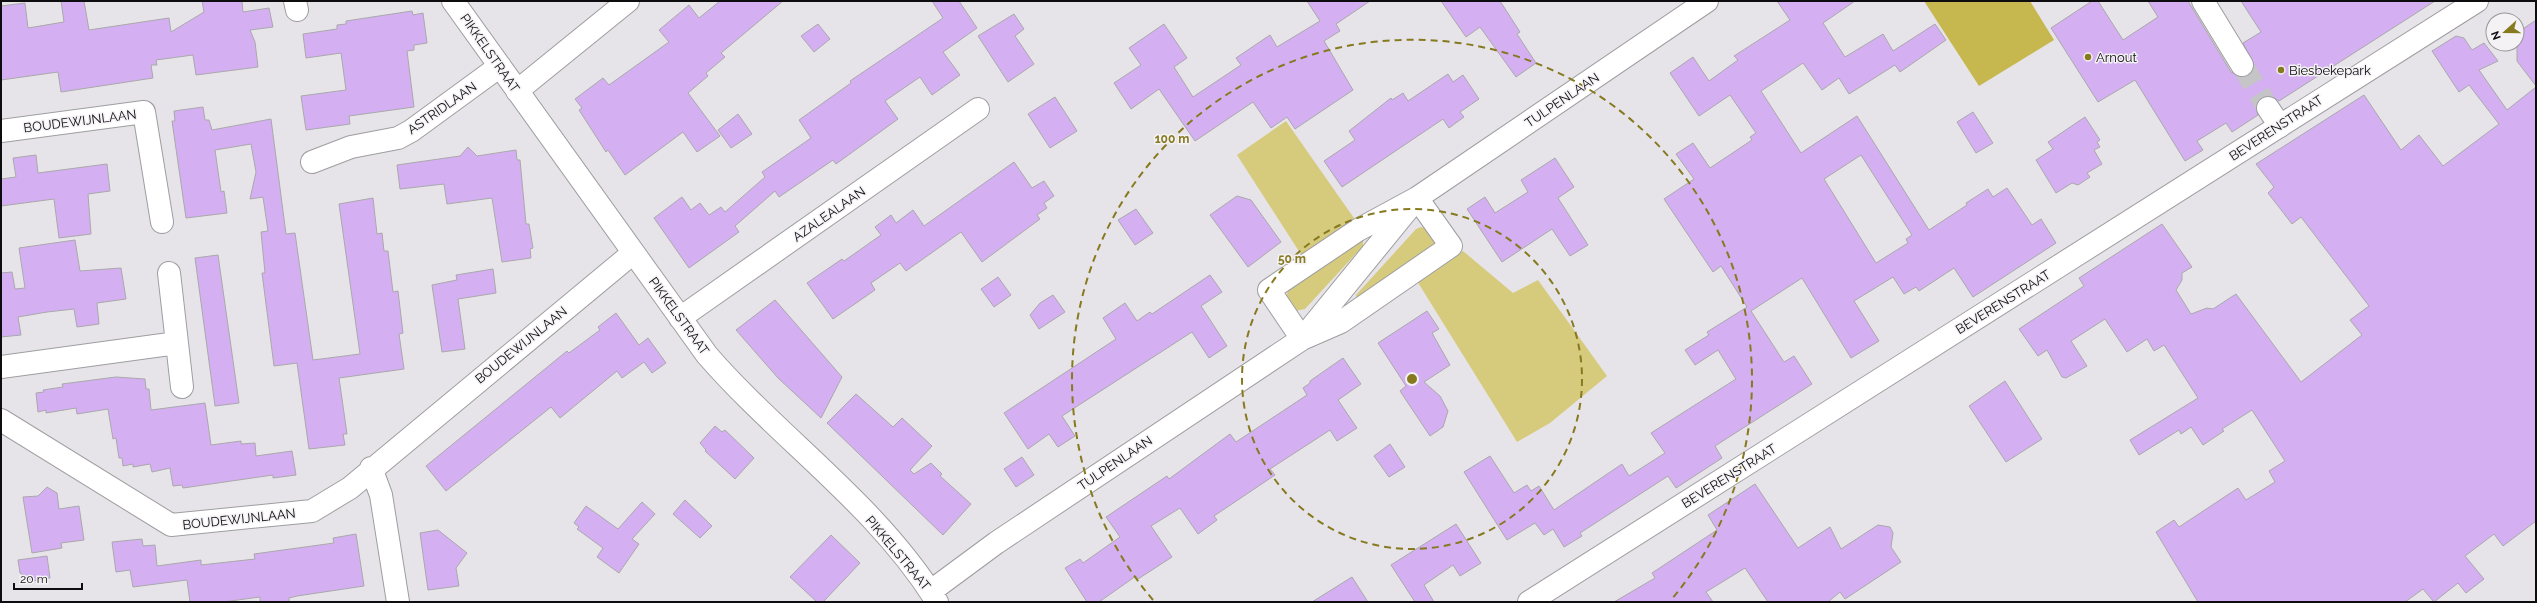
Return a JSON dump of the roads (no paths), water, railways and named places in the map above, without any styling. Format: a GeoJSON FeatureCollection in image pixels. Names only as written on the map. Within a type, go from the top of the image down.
{"type":"FeatureCollection","features":[{"type":"Feature","properties":{"kind":"street","name":"PIKKELSTRAAT"},"geometry":{"type":"LineString","coordinates":[[453,1],[707,355],[740,393],[855,501],[886,535],[934,596]]}},
{"type":"Feature","properties":{"kind":"street"},"geometry":{"type":"LineString","coordinates":[[517,91],[628,1]]}},
{"type":"Feature","properties":{"kind":"street","name":"TULPENLAAN"},"geometry":{"type":"LineString","coordinates":[[1302,339],[1269,290],[1358,230],[1418,198],[1707,1]]}},
{"type":"Feature","properties":{"kind":"street"},"geometry":{"type":"LineString","coordinates":[[2203,1],[2242,65]]}},
{"type":"Feature","properties":{"kind":"street","name":"BEVERENSTRAAT"},"geometry":{"type":"LineString","coordinates":[[1529,602],[2477,1]]}},
{"type":"Feature","properties":{"kind":"street","name":"ASTRIDLAAN"},"geometry":{"type":"LineString","coordinates":[[312,162],[351,147],[405,134],[500,66]]}},
{"type":"Feature","properties":{"kind":"street"},"geometry":{"type":"LineString","coordinates":[[2268,108],[2280,126]]}},
{"type":"Feature","properties":{"kind":"street","name":"AZALEALAAN"},"geometry":{"type":"LineString","coordinates":[[680,318],[978,109]]}},
{"type":"Feature","properties":{"kind":"street","name":"BOUDEWIJNLAAN"},"geometry":{"type":"LineString","coordinates":[[1,131],[144,112],[162,222]]}},
{"type":"Feature","properties":{"kind":"street","name":"TULPENLAAN"},"geometry":{"type":"LineString","coordinates":[[1302,339],[1418,198]]}},
{"type":"Feature","properties":{"kind":"street","name":"TULPENLAAN"},"geometry":{"type":"LineString","coordinates":[[934,596],[996,543],[1302,339],[1341,322],[1451,246],[1418,198]]}},
{"type":"Feature","properties":{"kind":"street","name":"BOUDEWIJNLAAN"},"geometry":{"type":"LineString","coordinates":[[2,420],[171,525],[312,511],[350,488],[371,468],[633,253]]}},
{"type":"Feature","properties":{"kind":"street"},"geometry":{"type":"LineString","coordinates":[[169,273],[182,387]]}},
{"type":"Feature","properties":{"kind":"street"},"geometry":{"type":"LineString","coordinates":[[1,367],[178,343]]}},
{"type":"Feature","properties":{"kind":"street"},"geometry":{"type":"LineString","coordinates":[[371,468],[381,495],[398,602]]}},
{"type":"Feature","properties":{"kind":"tunnel"},"geometry":{"type":"LineString","coordinates":[[2242,65],[2268,108]]}},
{"type":"Feature","properties":{"kind":"place","name":"Arnout"},"geometry":{"type":"Point","coordinates":[2088,57]}},
{"type":"Feature","properties":{"kind":"place","name":"Biesbekepark"},"geometry":{"type":"Point","coordinates":[2281,70]}}]}
